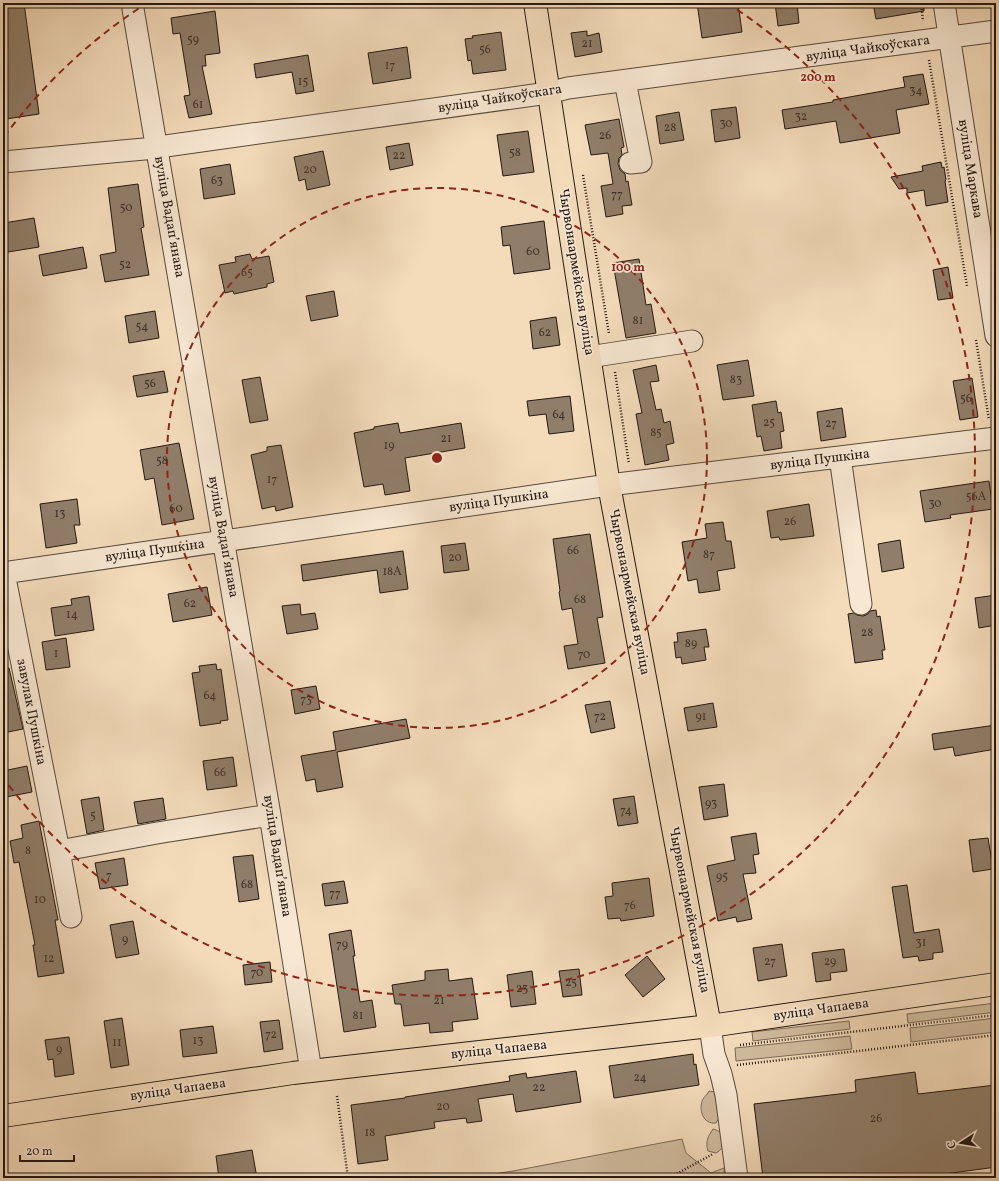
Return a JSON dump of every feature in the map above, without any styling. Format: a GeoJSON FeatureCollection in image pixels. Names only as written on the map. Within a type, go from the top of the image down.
{"type":"FeatureCollection","features":[{"type":"Feature","properties":{"kind":"main road","name":"Чырвонаармейская вуліца"},"geometry":{"type":"LineString","coordinates":[[535,3],[609,485],[710,1026]]}},
{"type":"Feature","properties":{"kind":"main road","name":"вуліца Чапаева"},"geometry":{"type":"LineString","coordinates":[[3,1116],[311,1071],[710,1026],[996,984]]}},
{"type":"Feature","properties":{"kind":"street","name":"вуліца Вадапʼянава"},"geometry":{"type":"LineString","coordinates":[[132,3],[270,815],[311,1071]]}},
{"type":"Feature","properties":{"kind":"street","name":"вуліца Маркава"},"geometry":{"type":"LineString","coordinates":[[944,3],[949,38],[988,229],[996,336]]}},
{"type":"Feature","properties":{"kind":"street","name":"вуліца Чайкоўскага"},"geometry":{"type":"LineString","coordinates":[[3,162],[157,147],[548,93],[568,88],[996,31]]}},
{"type":"Feature","properties":{"kind":"street"},"geometry":{"type":"LineString","coordinates":[[625,81],[641,162],[630,163]]}},
{"type":"Feature","properties":{"kind":"street"},"geometry":{"type":"LineString","coordinates":[[589,357],[692,342]]}},
{"type":"Feature","properties":{"kind":"street","name":"вуліца Пушкіна"},"geometry":{"type":"LineString","coordinates":[[4,573],[609,485],[994,438]]}},
{"type":"Feature","properties":{"kind":"street"},"geometry":{"type":"LineString","coordinates":[[840,457],[861,604]]}},
{"type":"Feature","properties":{"kind":"street","name":"завулак Пушкіна"},"geometry":{"type":"LineString","coordinates":[[4,573],[71,918]]}},
{"type":"Feature","properties":{"kind":"street"},"geometry":{"type":"LineString","coordinates":[[59,851],[157,833],[270,815]]}},
{"type":"Feature","properties":{"kind":"street","name":"Чырвонаармейская вуліца"},"geometry":{"type":"LineString","coordinates":[[710,1026],[714,1054],[726,1095],[737,1178]]}},
{"type":"Feature","properties":{"kind":"path"},"geometry":{"type":"LineString","coordinates":[[921,3],[967,290]]}},
{"type":"Feature","properties":{"kind":"path"},"geometry":{"type":"LineString","coordinates":[[582,170],[612,353],[629,470]]}},
{"type":"Feature","properties":{"kind":"path"},"geometry":{"type":"LineString","coordinates":[[975,337],[994,438],[996,466]]}},
{"type":"Feature","properties":{"kind":"path"},"geometry":{"type":"LineString","coordinates":[[740,1045],[996,1015]]}},
{"type":"Feature","properties":{"kind":"path"},"geometry":{"type":"LineString","coordinates":[[730,1066],[996,1035]]}},
{"type":"Feature","properties":{"kind":"path"},"geometry":{"type":"LineString","coordinates":[[337,1096],[348,1178]]}},
{"type":"Feature","properties":{"kind":"path"},"geometry":{"type":"LineString","coordinates":[[669,1178],[713,1154]]}},
{"type":"Feature","properties":{"kind":"shaded area"},"geometry":{"type":"Polygon","coordinates":[[[996,1003],[996,1012],[908,1023],[907,1014],[996,1003]]]}},
{"type":"Feature","properties":{"kind":"shaded area"},"geometry":{"type":"Polygon","coordinates":[[[996,1018],[996,1032],[911,1042],[910,1028],[996,1018]]]}},
{"type":"Feature","properties":{"kind":"shaded area"},"geometry":{"type":"Polygon","coordinates":[[[849,1021],[850,1029],[753,1041],[752,1032],[849,1021]]]}},
{"type":"Feature","properties":{"kind":"shaded area"},"geometry":{"type":"Polygon","coordinates":[[[850,1036],[852,1049],[736,1061],[735,1048],[850,1036]]]}},
{"type":"Feature","properties":{"kind":"shaded area"},"geometry":{"type":"Polygon","coordinates":[[[709,1091],[715,1092],[721,1114],[716,1123],[708,1122],[701,1112],[703,1099],[709,1091]]]}},
{"type":"Feature","properties":{"kind":"shaded area"},"geometry":{"type":"Polygon","coordinates":[[[713,1129],[721,1133],[724,1140],[723,1147],[716,1153],[708,1151],[707,1148],[708,1139],[713,1129]]]}},
{"type":"Feature","properties":{"kind":"shaded area"},"geometry":{"type":"Polygon","coordinates":[[[682,1139],[686,1153],[711,1173],[724,1168],[725,1178],[467,1178],[513,1171],[682,1139]]]}},
{"type":"Feature","properties":{"kind":"building"},"geometry":{"type":"Polygon","coordinates":[[[3,3],[24,3],[39,114],[6,119],[3,99],[3,3]]]}},
{"type":"Feature","properties":{"kind":"building"},"geometry":{"type":"Polygon","coordinates":[[[697,3],[738,3],[742,32],[702,38],[697,3]]]}},
{"type":"Feature","properties":{"kind":"building"},"geometry":{"type":"Polygon","coordinates":[[[775,3],[797,3],[799,23],[778,26],[775,3]]]}},
{"type":"Feature","properties":{"kind":"building"},"geometry":{"type":"Polygon","coordinates":[[[873,3],[924,3],[924,11],[876,19],[873,3]]]}},
{"type":"Feature","properties":{"kind":"building"},"geometry":{"type":"Polygon","coordinates":[[[215,11],[220,53],[205,55],[206,66],[202,66],[212,114],[189,118],[184,96],[190,95],[180,33],[173,34],[171,18],[215,11]]]}},
{"type":"Feature","properties":{"kind":"building"},"geometry":{"type":"Polygon","coordinates":[[[587,31],[587,36],[599,33],[602,52],[575,57],[571,33],[587,31]]]}},
{"type":"Feature","properties":{"kind":"building"},"geometry":{"type":"Polygon","coordinates":[[[501,32],[506,70],[473,74],[471,60],[468,61],[465,39],[473,38],[472,36],[501,32]]]}},
{"type":"Feature","properties":{"kind":"building"},"geometry":{"type":"Polygon","coordinates":[[[407,47],[411,78],[373,84],[368,53],[407,47]]]}},
{"type":"Feature","properties":{"kind":"building"},"geometry":{"type":"Polygon","coordinates":[[[308,55],[314,91],[296,94],[292,72],[256,78],[254,64],[308,55]]]}},
{"type":"Feature","properties":{"kind":"building"},"geometry":{"type":"Polygon","coordinates":[[[923,74],[929,104],[896,110],[900,133],[840,143],[836,121],[785,129],[782,110],[833,102],[833,100],[905,87],[903,77],[923,74]]]}},
{"type":"Feature","properties":{"kind":"building"},"geometry":{"type":"Polygon","coordinates":[[[736,107],[740,138],[715,142],[711,110],[736,107]]]}},
{"type":"Feature","properties":{"kind":"building"},"geometry":{"type":"Polygon","coordinates":[[[679,112],[684,140],[660,144],[656,116],[679,112]]]}},
{"type":"Feature","properties":{"kind":"building"},"geometry":{"type":"Polygon","coordinates":[[[619,119],[624,147],[621,148],[622,155],[619,158],[618,164],[620,170],[625,174],[626,182],[628,181],[632,205],[622,206],[623,214],[606,217],[601,186],[613,184],[608,153],[591,155],[585,125],[619,119]]]}},
{"type":"Feature","properties":{"kind":"building"},"geometry":{"type":"Polygon","coordinates":[[[528,131],[534,172],[503,176],[497,135],[528,131]]]}},
{"type":"Feature","properties":{"kind":"building"},"geometry":{"type":"Polygon","coordinates":[[[409,143],[413,165],[390,170],[386,147],[409,143]]]}},
{"type":"Feature","properties":{"kind":"building"},"geometry":{"type":"Polygon","coordinates":[[[323,151],[330,185],[307,190],[305,179],[299,181],[294,157],[323,151]]]}},
{"type":"Feature","properties":{"kind":"building"},"geometry":{"type":"Polygon","coordinates":[[[941,162],[942,168],[944,167],[948,202],[926,206],[924,190],[907,193],[907,188],[899,189],[891,177],[923,171],[922,166],[941,162]]]}},
{"type":"Feature","properties":{"kind":"building"},"geometry":{"type":"Polygon","coordinates":[[[230,164],[235,194],[204,199],[200,169],[230,164]]]}},
{"type":"Feature","properties":{"kind":"building"},"geometry":{"type":"Polygon","coordinates":[[[138,184],[144,227],[141,228],[149,275],[105,282],[100,255],[116,252],[108,188],[138,184]]]}},
{"type":"Feature","properties":{"kind":"building"},"geometry":{"type":"Polygon","coordinates":[[[34,218],[39,247],[8,252],[4,223],[34,218]]]}},
{"type":"Feature","properties":{"kind":"building"},"geometry":{"type":"Polygon","coordinates":[[[544,221],[550,269],[514,274],[510,245],[503,246],[501,227],[544,221]]]}},
{"type":"Feature","properties":{"kind":"building"},"geometry":{"type":"Polygon","coordinates":[[[83,247],[87,268],[43,276],[39,255],[83,247]]]}},
{"type":"Feature","properties":{"kind":"building"},"geometry":{"type":"Polygon","coordinates":[[[250,254],[252,259],[269,256],[274,282],[267,284],[267,287],[234,294],[233,291],[225,293],[219,265],[236,262],[235,257],[250,254]]]}},
{"type":"Feature","properties":{"kind":"building"},"geometry":{"type":"Polygon","coordinates":[[[639,259],[646,305],[651,304],[656,333],[626,338],[613,263],[639,259]]]}},
{"type":"Feature","properties":{"kind":"building"},"geometry":{"type":"Polygon","coordinates":[[[948,267],[953,298],[938,300],[933,270],[948,267]]]}},
{"type":"Feature","properties":{"kind":"building"},"geometry":{"type":"Polygon","coordinates":[[[334,291],[338,316],[311,321],[306,296],[334,291]]]}},
{"type":"Feature","properties":{"kind":"building"},"geometry":{"type":"Polygon","coordinates":[[[155,311],[159,338],[129,343],[125,316],[155,311]]]}},
{"type":"Feature","properties":{"kind":"building"},"geometry":{"type":"Polygon","coordinates":[[[556,317],[560,345],[533,349],[530,321],[556,317]]]}},
{"type":"Feature","properties":{"kind":"building"},"geometry":{"type":"Polygon","coordinates":[[[748,360],[754,396],[723,400],[717,365],[748,360]]]}},
{"type":"Feature","properties":{"kind":"building"},"geometry":{"type":"Polygon","coordinates":[[[656,365],[659,381],[650,382],[656,410],[661,409],[664,423],[670,421],[674,443],[666,445],[669,460],[645,465],[636,414],[642,413],[633,370],[656,365]]]}},
{"type":"Feature","properties":{"kind":"building"},"geometry":{"type":"Polygon","coordinates":[[[164,371],[168,392],[137,397],[133,376],[164,371]]]}},
{"type":"Feature","properties":{"kind":"building"},"geometry":{"type":"Polygon","coordinates":[[[260,377],[268,420],[250,423],[242,380],[260,377]]]}},
{"type":"Feature","properties":{"kind":"building"},"geometry":{"type":"Polygon","coordinates":[[[972,378],[978,417],[960,420],[953,381],[972,378]]]}},
{"type":"Feature","properties":{"kind":"building"},"geometry":{"type":"Polygon","coordinates":[[[570,396],[574,431],[549,434],[546,414],[529,416],[527,401],[570,396]]]}},
{"type":"Feature","properties":{"kind":"building"},"geometry":{"type":"Polygon","coordinates":[[[776,401],[778,413],[781,412],[784,431],[780,432],[782,448],[764,451],[761,436],[757,437],[752,405],[776,401]]]}},
{"type":"Feature","properties":{"kind":"building"},"geometry":{"type":"Polygon","coordinates":[[[842,408],[846,437],[821,441],[817,412],[842,408]]]}},
{"type":"Feature","properties":{"kind":"building"},"geometry":{"type":"Polygon","coordinates":[[[398,423],[400,433],[461,423],[465,448],[405,458],[410,491],[385,495],[383,484],[364,487],[354,433],[374,429],[374,427],[398,423]]]}},
{"type":"Feature","properties":{"kind":"building"},"geometry":{"type":"Polygon","coordinates":[[[179,443],[194,519],[162,525],[154,478],[145,480],[140,450],[179,443]]]}},
{"type":"Feature","properties":{"kind":"building"},"geometry":{"type":"Polygon","coordinates":[[[281,445],[293,507],[276,511],[275,506],[262,509],[251,455],[267,451],[267,447],[281,445]]]}},
{"type":"Feature","properties":{"kind":"building"},"geometry":{"type":"Polygon","coordinates":[[[989,481],[993,509],[950,515],[951,518],[925,522],[920,491],[989,481]]]}},
{"type":"Feature","properties":{"kind":"building"},"geometry":{"type":"Polygon","coordinates":[[[77,499],[80,525],[74,525],[77,543],[46,548],[40,504],[77,499]]]}},
{"type":"Feature","properties":{"kind":"building"},"geometry":{"type":"Polygon","coordinates":[[[809,504],[814,536],[780,540],[779,537],[771,538],[767,511],[809,504]]]}},
{"type":"Feature","properties":{"kind":"building"},"geometry":{"type":"Polygon","coordinates":[[[723,522],[726,541],[731,541],[735,568],[717,571],[720,590],[699,593],[697,579],[688,581],[682,542],[707,538],[705,524],[723,522]]]}},
{"type":"Feature","properties":{"kind":"building"},"geometry":{"type":"Polygon","coordinates":[[[590,534],[603,617],[597,618],[605,663],[568,669],[564,646],[578,644],[572,608],[562,610],[553,539],[590,534]]]}},
{"type":"Feature","properties":{"kind":"building"},"geometry":{"type":"Polygon","coordinates":[[[900,540],[904,568],[882,572],[878,544],[900,540]]]}},
{"type":"Feature","properties":{"kind":"building"},"geometry":{"type":"Polygon","coordinates":[[[465,543],[469,570],[444,573],[441,546],[465,543]]]}},
{"type":"Feature","properties":{"kind":"building"},"geometry":{"type":"Polygon","coordinates":[[[403,551],[408,589],[380,593],[377,570],[303,581],[301,565],[403,551]]]}},
{"type":"Feature","properties":{"kind":"building"},"geometry":{"type":"Polygon","coordinates":[[[207,587],[212,615],[173,622],[168,594],[207,587]]]}},
{"type":"Feature","properties":{"kind":"building"},"geometry":{"type":"Polygon","coordinates":[[[996,595],[996,625],[979,628],[975,598],[996,595]]]}},
{"type":"Feature","properties":{"kind":"building"},"geometry":{"type":"Polygon","coordinates":[[[89,596],[94,630],[55,636],[51,608],[72,605],[71,599],[89,596]]]}},
{"type":"Feature","properties":{"kind":"building"},"geometry":{"type":"Polygon","coordinates":[[[300,604],[301,615],[315,613],[318,629],[287,634],[282,606],[300,604]]]}},
{"type":"Feature","properties":{"kind":"building"},"geometry":{"type":"Polygon","coordinates":[[[876,610],[877,617],[880,616],[885,650],[882,650],[883,659],[855,663],[848,614],[854,613],[863,616],[868,614],[870,611],[876,610]]]}},
{"type":"Feature","properties":{"kind":"building"},"geometry":{"type":"Polygon","coordinates":[[[706,629],[709,647],[704,647],[706,660],[682,664],[681,657],[676,658],[674,642],[678,642],[677,633],[706,629]]]}},
{"type":"Feature","properties":{"kind":"building"},"geometry":{"type":"Polygon","coordinates":[[[66,638],[70,667],[46,670],[42,642],[66,638]]]}},
{"type":"Feature","properties":{"kind":"building"},"geometry":{"type":"Polygon","coordinates":[[[216,664],[217,670],[221,669],[228,720],[220,721],[221,723],[200,726],[192,673],[200,672],[199,666],[216,664]]]}},
{"type":"Feature","properties":{"kind":"building"},"geometry":{"type":"Polygon","coordinates":[[[9,668],[23,729],[3,733],[3,669],[9,668]]]}},
{"type":"Feature","properties":{"kind":"building"},"geometry":{"type":"Polygon","coordinates":[[[316,686],[320,709],[295,714],[291,690],[316,686]]]}},
{"type":"Feature","properties":{"kind":"building"},"geometry":{"type":"Polygon","coordinates":[[[610,701],[615,728],[591,733],[585,705],[610,701]]]}},
{"type":"Feature","properties":{"kind":"building"},"geometry":{"type":"Polygon","coordinates":[[[713,703],[717,727],[688,731],[684,708],[713,703]]]}},
{"type":"Feature","properties":{"kind":"building"},"geometry":{"type":"Polygon","coordinates":[[[406,719],[410,738],[337,752],[343,787],[317,792],[315,779],[306,781],[301,756],[336,750],[333,732],[406,719]]]}},
{"type":"Feature","properties":{"kind":"building"},"geometry":{"type":"Polygon","coordinates":[[[996,725],[996,749],[955,756],[953,747],[934,750],[932,734],[996,725]]]}},
{"type":"Feature","properties":{"kind":"building"},"geometry":{"type":"Polygon","coordinates":[[[233,757],[237,786],[207,790],[203,761],[233,757]]]}},
{"type":"Feature","properties":{"kind":"building"},"geometry":{"type":"Polygon","coordinates":[[[27,766],[32,792],[6,797],[3,784],[3,771],[27,766]]]}},
{"type":"Feature","properties":{"kind":"building"},"geometry":{"type":"Polygon","coordinates":[[[724,784],[728,816],[704,820],[699,787],[724,784]]]}},
{"type":"Feature","properties":{"kind":"building"},"geometry":{"type":"Polygon","coordinates":[[[634,796],[638,823],[618,826],[613,799],[634,796]]]}},
{"type":"Feature","properties":{"kind":"building"},"geometry":{"type":"Polygon","coordinates":[[[99,797],[104,830],[87,834],[81,800],[99,797]]]}},
{"type":"Feature","properties":{"kind":"building"},"geometry":{"type":"Polygon","coordinates":[[[163,798],[166,819],[138,824],[134,802],[163,798]]]}},
{"type":"Feature","properties":{"kind":"building"},"geometry":{"type":"Polygon","coordinates":[[[39,821],[58,920],[55,920],[64,973],[38,977],[33,945],[35,945],[19,862],[14,863],[10,841],[23,838],[21,825],[39,821]]]}},
{"type":"Feature","properties":{"kind":"building"},"geometry":{"type":"Polygon","coordinates":[[[756,833],[759,854],[753,855],[756,873],[743,874],[752,919],[737,922],[736,917],[718,921],[707,866],[735,860],[731,837],[756,833]]]}},
{"type":"Feature","properties":{"kind":"building"},"geometry":{"type":"Polygon","coordinates":[[[988,838],[993,869],[973,872],[969,840],[988,838]]]}},
{"type":"Feature","properties":{"kind":"building"},"geometry":{"type":"Polygon","coordinates":[[[253,855],[259,899],[239,902],[233,857],[253,855]]]}},
{"type":"Feature","properties":{"kind":"building"},"geometry":{"type":"Polygon","coordinates":[[[124,858],[128,885],[100,889],[95,863],[124,858]]]}},
{"type":"Feature","properties":{"kind":"building"},"geometry":{"type":"Polygon","coordinates":[[[649,878],[654,916],[621,921],[620,918],[608,919],[605,897],[613,896],[612,883],[649,878]]]}},
{"type":"Feature","properties":{"kind":"building"},"geometry":{"type":"Polygon","coordinates":[[[344,881],[348,903],[325,906],[322,884],[344,881]]]}},
{"type":"Feature","properties":{"kind":"building"},"geometry":{"type":"Polygon","coordinates":[[[907,885],[914,933],[939,929],[943,952],[933,953],[933,959],[919,961],[918,956],[903,958],[892,887],[907,885]]]}},
{"type":"Feature","properties":{"kind":"building"},"geometry":{"type":"Polygon","coordinates":[[[133,921],[139,954],[116,958],[110,925],[133,921]]]}},
{"type":"Feature","properties":{"kind":"building"},"geometry":{"type":"Polygon","coordinates":[[[351,930],[355,956],[353,956],[360,1002],[372,1000],[376,1027],[344,1032],[329,934],[351,930]]]}},
{"type":"Feature","properties":{"kind":"building"},"geometry":{"type":"Polygon","coordinates":[[[782,944],[787,976],[758,981],[753,948],[782,944]]]}},
{"type":"Feature","properties":{"kind":"building"},"geometry":{"type":"Polygon","coordinates":[[[844,949],[847,971],[830,973],[831,980],[816,982],[812,953],[844,949]]]}},
{"type":"Feature","properties":{"kind":"building"},"geometry":{"type":"Polygon","coordinates":[[[647,956],[665,979],[643,997],[625,975],[647,956]]]}},
{"type":"Feature","properties":{"kind":"building"},"geometry":{"type":"Polygon","coordinates":[[[270,962],[272,982],[245,985],[243,965],[270,962]]]}},
{"type":"Feature","properties":{"kind":"building"},"geometry":{"type":"Polygon","coordinates":[[[448,969],[449,981],[472,978],[478,1019],[452,1022],[453,1031],[430,1033],[429,1023],[404,1026],[401,1004],[395,1004],[392,985],[425,980],[425,971],[448,969]]]}},
{"type":"Feature","properties":{"kind":"building"},"geometry":{"type":"Polygon","coordinates":[[[579,969],[582,995],[563,997],[559,971],[579,969]]]}},
{"type":"Feature","properties":{"kind":"building"},"geometry":{"type":"Polygon","coordinates":[[[532,971],[536,1004],[511,1007],[507,975],[532,971]]]}},
{"type":"Feature","properties":{"kind":"building"},"geometry":{"type":"Polygon","coordinates":[[[122,1018],[129,1065],[111,1068],[104,1021],[122,1018]]]}},
{"type":"Feature","properties":{"kind":"building"},"geometry":{"type":"Polygon","coordinates":[[[279,1020],[283,1049],[264,1052],[260,1022],[279,1020]]]}},
{"type":"Feature","properties":{"kind":"building"},"geometry":{"type":"Polygon","coordinates":[[[213,1026],[217,1053],[183,1057],[180,1030],[213,1026]]]}},
{"type":"Feature","properties":{"kind":"building"},"geometry":{"type":"Polygon","coordinates":[[[69,1037],[74,1074],[55,1077],[53,1059],[48,1060],[45,1040],[69,1037]]]}},
{"type":"Feature","properties":{"kind":"building"},"geometry":{"type":"Polygon","coordinates":[[[693,1054],[699,1085],[614,1098],[609,1066],[693,1054]]]}},
{"type":"Feature","properties":{"kind":"building"},"geometry":{"type":"Polygon","coordinates":[[[576,1071],[581,1102],[516,1112],[513,1094],[478,1099],[482,1121],[467,1123],[466,1118],[434,1122],[435,1128],[385,1136],[388,1160],[358,1164],[351,1105],[510,1081],[509,1076],[526,1073],[527,1078],[576,1071]]]}},
{"type":"Feature","properties":{"kind":"building"},"geometry":{"type":"Polygon","coordinates":[[[915,1072],[918,1094],[996,1085],[996,1167],[937,1175],[937,1178],[763,1178],[754,1104],[856,1092],[855,1080],[915,1072]]]}},
{"type":"Feature","properties":{"kind":"building"},"geometry":{"type":"Polygon","coordinates":[[[252,1150],[257,1178],[219,1178],[216,1156],[252,1150]]]}}]}
